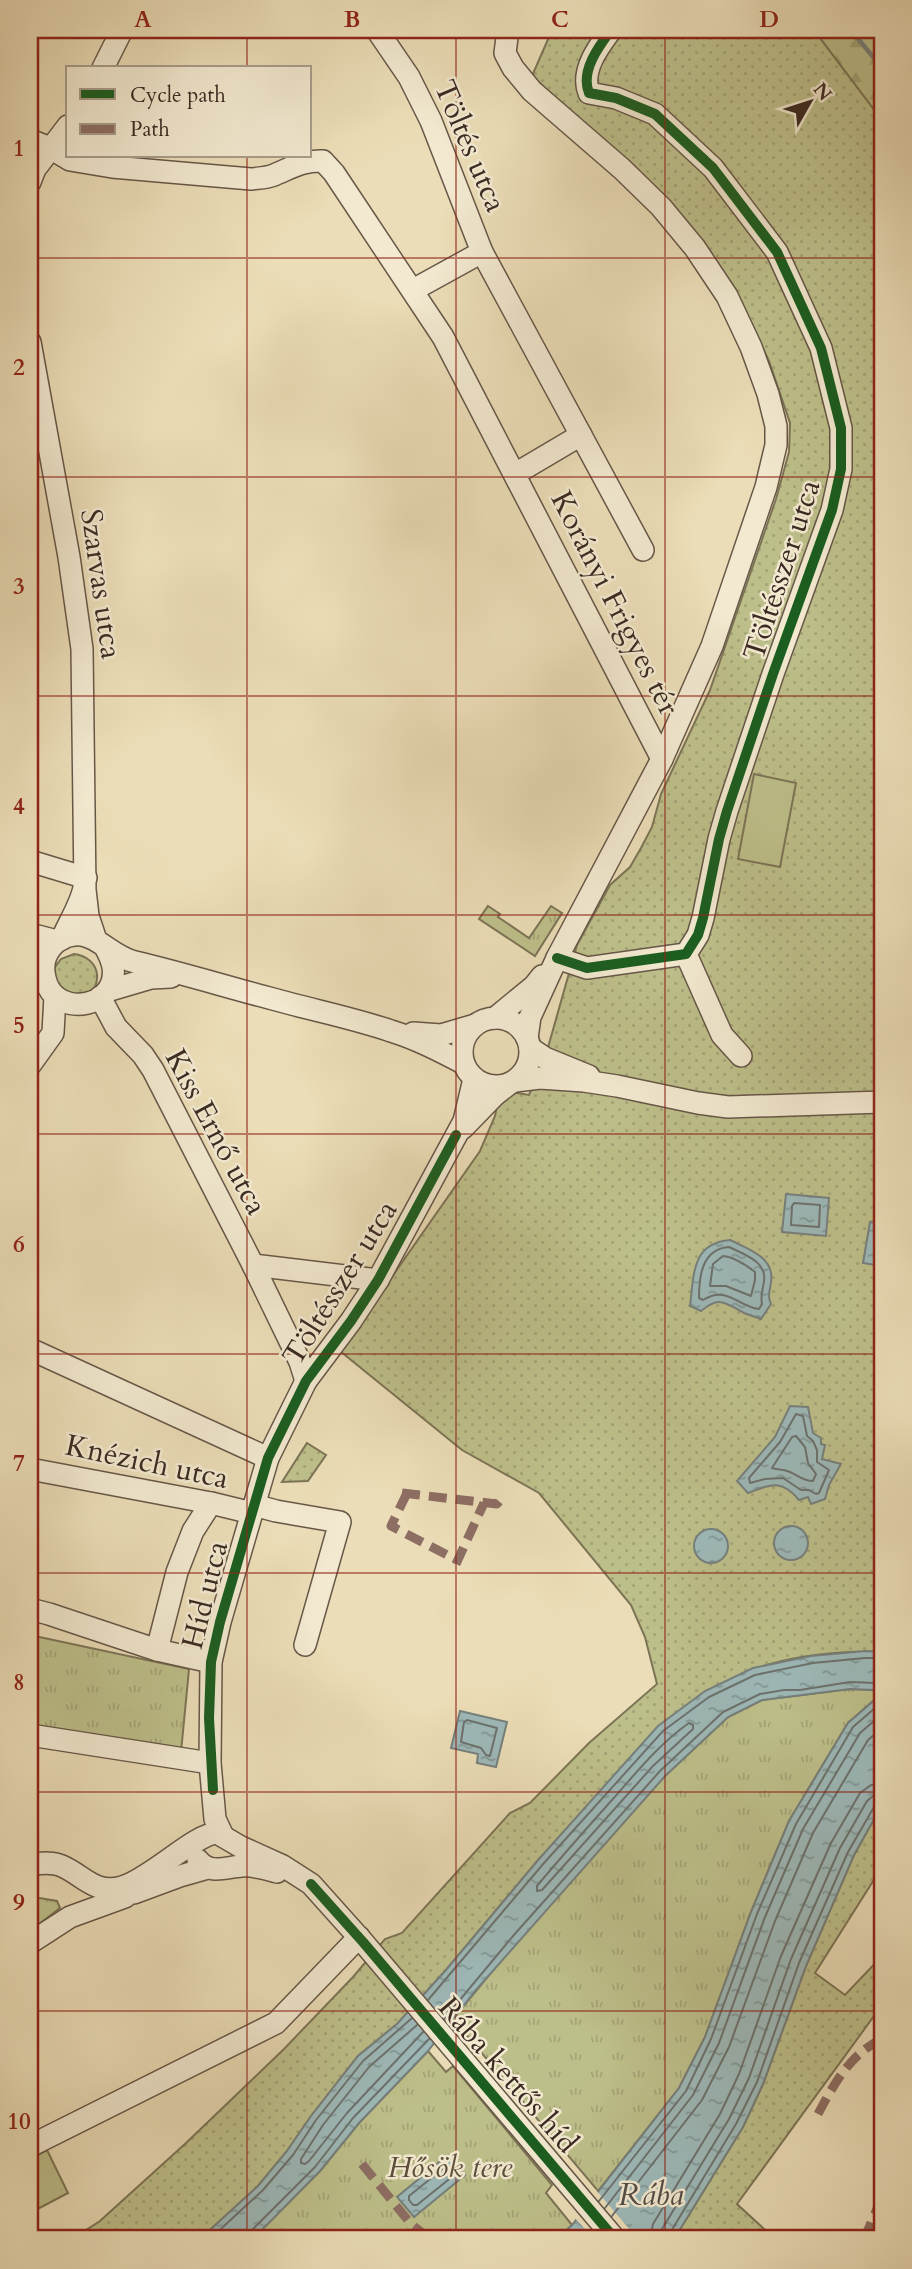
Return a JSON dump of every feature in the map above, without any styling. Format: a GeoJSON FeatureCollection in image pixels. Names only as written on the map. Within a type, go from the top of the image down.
{"type":"FeatureCollection","features":[{"type":"Feature","properties":{"kind":"street"},"geometry":{"type":"LineString","coordinates":[[104,66],[122,30]]}},
{"type":"Feature","properties":{"kind":"street","name":"Töltés utca"},"geometry":{"type":"LineString","coordinates":[[377,30],[409,77],[431,121],[482,251]]}},
{"type":"Feature","properties":{"kind":"street","name":"Töltésszer utca"},"geometry":{"type":"LineString","coordinates":[[508,30],[505,53],[519,75],[532,90],[632,178],[661,207],[695,248],[727,296],[751,347],[776,426],[776,445],[766,487],[712,646],[662,759],[557,958]]}},
{"type":"Feature","properties":{"kind":"street","name":"Töltésszer utca"},"geometry":{"type":"LineString","coordinates":[[611,30],[594,55],[586,85],[589,93],[616,98],[655,114],[713,168],[777,252],[821,348],[841,428],[841,469],[832,510],[727,811],[704,918],[687,954]]}},
{"type":"Feature","properties":{"kind":"street"},"geometry":{"type":"LineString","coordinates":[[30,181],[40,144],[66,127]]}},
{"type":"Feature","properties":{"kind":"street","name":"Korányi Frigyes tér"},"geometry":{"type":"LineString","coordinates":[[40,144],[66,158]]}},
{"type":"Feature","properties":{"kind":"street","name":"Korányi Frigyes tér"},"geometry":{"type":"LineString","coordinates":[[66,158],[112,167],[251,179],[271,176],[288,167],[309,161],[323,161],[334,173],[443,337],[662,759]]}},
{"type":"Feature","properties":{"kind":"street"},"geometry":{"type":"LineString","coordinates":[[413,290],[482,251]]}},
{"type":"Feature","properties":{"kind":"street","name":"Korányi Frigyes tér"},"geometry":{"type":"LineString","coordinates":[[482,251],[643,550]]}},
{"type":"Feature","properties":{"kind":"street","name":"Szarvas utca"},"geometry":{"type":"LineString","coordinates":[[30,342],[69,556],[82,649],[88,916],[100,944]]}},
{"type":"Feature","properties":{"kind":"street","name":"Korányi Frigyes tér"},"geometry":{"type":"LineString","coordinates":[[516,474],[581,435]]}},
{"type":"Feature","properties":{"kind":"street"},"geometry":{"type":"LineString","coordinates":[[30,861],[86,878]]}},
{"type":"Feature","properties":{"kind":"street","name":"Szarvas utca"},"geometry":{"type":"LineString","coordinates":[[60,940],[83,897],[86,878]]}},
{"type":"Feature","properties":{"kind":"street"},"geometry":{"type":"LineString","coordinates":[[30,933],[60,940]]}},
{"type":"Feature","properties":{"kind":"street"},"geometry":{"type":"LineString","coordinates":[[30,1065],[36,1041],[55,1029],[45,960],[48,950],[60,940],[73,935],[87,936],[133,962],[390,1030],[437,1049],[491,1086],[530,1078],[555,1078],[617,1086],[728,1107],[882,1102]]}},
{"type":"Feature","properties":{"kind":"street"},"geometry":{"type":"LineString","coordinates":[[100,944],[112,961],[113,972],[112,982],[103,994]]}},
{"type":"Feature","properties":{"kind":"street"},"geometry":{"type":"LineString","coordinates":[[557,958],[587,968],[687,954],[722,1035],[741,1056]]}},
{"type":"Feature","properties":{"kind":"street"},"geometry":{"type":"LineString","coordinates":[[30,955],[50,988],[69,1005],[90,1003],[103,994],[150,978],[198,979]]}},
{"type":"Feature","properties":{"kind":"street"},"geometry":{"type":"LineString","coordinates":[[469,1071],[461,1053],[468,1032],[534,986],[557,958]]}},
{"type":"Feature","properties":{"kind":"street"},"geometry":{"type":"LineString","coordinates":[[512,1082],[527,1066],[530,1017],[557,958]]}},
{"type":"Feature","properties":{"kind":"street","name":"Kiss Ernő utca"},"geometry":{"type":"LineString","coordinates":[[103,994],[116,1027],[143,1055],[153,1070],[253,1265],[300,1362],[306,1381]]}},
{"type":"Feature","properties":{"kind":"street"},"geometry":{"type":"LineString","coordinates":[[390,1030],[441,1035],[485,1021],[514,1023],[528,1043],[545,1058],[617,1086]]}},
{"type":"Feature","properties":{"kind":"street","name":"Töltésszer utca"},"geometry":{"type":"LineString","coordinates":[[268,1458],[306,1381],[351,1321],[377,1280],[464,1121],[469,1071]]}},
{"type":"Feature","properties":{"kind":"street","name":"Töltésszer utca"},"geometry":{"type":"LineString","coordinates":[[456,1135],[495,1095],[512,1082]]}},
{"type":"Feature","properties":{"kind":"street"},"geometry":{"type":"LineString","coordinates":[[253,1265],[377,1280]]}},
{"type":"Feature","properties":{"kind":"street"},"geometry":{"type":"LineString","coordinates":[[30,1349],[268,1458]]}},
{"type":"Feature","properties":{"kind":"street","name":"Híd utca"},"geometry":{"type":"LineString","coordinates":[[225,1836],[215,1819],[210,1763],[211,1662],[268,1458]]}},
{"type":"Feature","properties":{"kind":"street","name":"Knézich utca"},"geometry":{"type":"LineString","coordinates":[[30,1469],[211,1503],[340,1522],[305,1645]]}},
{"type":"Feature","properties":{"kind":"street","name":"Híd utca"},"geometry":{"type":"LineString","coordinates":[[157,1650],[181,1562],[193,1531],[211,1503]]}},
{"type":"Feature","properties":{"kind":"street"},"geometry":{"type":"LineString","coordinates":[[30,1609],[157,1650],[211,1662]]}},
{"type":"Feature","properties":{"kind":"street"},"geometry":{"type":"LineString","coordinates":[[30,1735],[210,1763]]}},
{"type":"Feature","properties":{"kind":"street"},"geometry":{"type":"LineString","coordinates":[[32,1864],[62,1866],[92,1884],[117,1888],[131,1884],[211,1833],[225,1836],[232,1846],[232,1857],[215,1868]]}},
{"type":"Feature","properties":{"kind":"street","name":"Rába kettős híd"},"geometry":{"type":"LineString","coordinates":[[225,1836],[241,1847],[284,1866],[311,1884],[615,2239]]}},
{"type":"Feature","properties":{"kind":"street"},"geometry":{"type":"LineString","coordinates":[[201,1839],[197,1844],[199,1861],[215,1868]]}},
{"type":"Feature","properties":{"kind":"street"},"geometry":{"type":"LineString","coordinates":[[32,1864],[52,1868],[92,1896],[110,1900],[125,1897]]}},
{"type":"Feature","properties":{"kind":"street"},"geometry":{"type":"LineString","coordinates":[[30,1943],[70,1917],[180,1875],[240,1866],[264,1868],[299,1877]]}},
{"type":"Feature","properties":{"kind":"street"},"geometry":{"type":"LineString","coordinates":[[30,2146],[276,2023],[361,1940]]}},
{"type":"Feature","properties":{"kind":"green space"},"geometry":{"type":"Polygon","coordinates":[[[552,30],[814,30],[882,120],[882,1652],[805,1656],[766,1665],[732,1679],[539,1859],[397,2024],[358,2056],[258,2186],[200,2239],[72,2239],[100,2221],[186,2143],[284,2049],[353,1977],[385,1939],[402,1933],[510,1813],[530,1803],[589,1743],[657,1684],[645,1637],[631,1605],[539,1493],[462,1450],[340,1351],[480,1151],[495,1116],[500,1090],[529,1095],[545,1058],[577,945],[610,885],[630,867],[652,827],[661,794],[710,690],[776,499],[789,452],[790,423],[769,361],[739,297],[705,244],[628,164],[532,76],[552,30]]]}},
{"type":"Feature","properties":{"kind":"green space"},"geometry":{"type":"Polygon","coordinates":[[[814,30],[882,30],[882,120],[814,30]]]}},
{"type":"Feature","properties":{"kind":"green space"},"geometry":{"type":"Polygon","coordinates":[[[754,774],[796,783],[780,867],[738,859],[754,774]]]}},
{"type":"Feature","properties":{"kind":"green space"},"geometry":{"type":"Polygon","coordinates":[[[488,906],[500,914],[498,917],[529,938],[551,906],[562,913],[535,956],[479,919],[488,906]]]}},
{"type":"Feature","properties":{"kind":"green space"},"geometry":{"type":"Polygon","coordinates":[[[74,954],[89,960],[96,971],[96,984],[87,997],[58,993],[52,971],[61,959],[74,954]]]}},
{"type":"Feature","properties":{"kind":"green space"},"geometry":{"type":"Polygon","coordinates":[[[307,1443],[326,1455],[308,1481],[282,1482],[307,1443]]]}},
{"type":"Feature","properties":{"kind":"green space"},"geometry":{"type":"Polygon","coordinates":[[[30,1635],[189,1669],[181,1752],[30,1726],[30,1635]]]}},
{"type":"Feature","properties":{"kind":"green space"},"geometry":{"type":"Polygon","coordinates":[[[850,1689],[875,1690],[879,1696],[848,1723],[789,1821],[751,1912],[705,2037],[679,2088],[598,2191],[453,2019],[518,1940],[665,1776],[728,1717],[762,1700],[850,1689]]]}},
{"type":"Feature","properties":{"kind":"green space"},"geometry":{"type":"Polygon","coordinates":[[[882,1805],[882,1867],[815,1973],[845,1995],[882,1956],[882,2005],[737,2204],[775,2239],[674,2239],[743,2127],[763,2084],[806,1966],[854,1855],[882,1805]]]}},
{"type":"Feature","properties":{"kind":"green space"},"geometry":{"type":"Polygon","coordinates":[[[30,1889],[33,1890],[33,1897],[57,1901],[60,1908],[30,1931],[30,1889]]]}},
{"type":"Feature","properties":{"kind":"green space","name":"Hősök tere"},"geometry":{"type":"Polygon","coordinates":[[[428,2051],[446,2072],[453,2066],[552,2185],[546,2193],[572,2225],[557,2239],[252,2239],[320,2171],[359,2123],[428,2051]]]}},
{"type":"Feature","properties":{"kind":"green space"},"geometry":{"type":"Polygon","coordinates":[[[47,2150],[68,2193],[30,2213],[30,2159],[47,2150]]]}},
{"type":"Feature","properties":{"kind":"water"},"geometry":{"type":"Polygon","coordinates":[[[786,1194],[829,1198],[826,1236],[782,1232],[786,1194]]]}},
{"type":"Feature","properties":{"kind":"water"},"geometry":{"type":"Polygon","coordinates":[[[870,1222],[882,1224],[882,1266],[863,1263],[870,1222]]]}},
{"type":"Feature","properties":{"kind":"water"},"geometry":{"type":"Polygon","coordinates":[[[730,1240],[759,1255],[769,1266],[771,1304],[761,1319],[722,1302],[713,1303],[701,1311],[690,1306],[694,1273],[701,1254],[717,1242],[730,1240]]]}},
{"type":"Feature","properties":{"kind":"water"},"geometry":{"type":"Polygon","coordinates":[[[790,1406],[808,1407],[813,1433],[821,1438],[821,1444],[825,1445],[822,1459],[841,1464],[829,1485],[825,1499],[811,1504],[808,1497],[799,1500],[781,1486],[770,1486],[748,1493],[737,1481],[775,1437],[790,1406]]]}},
{"type":"Feature","properties":{"kind":"water"},"geometry":{"type":"Polygon","coordinates":[[[791,1526],[803,1531],[808,1543],[803,1555],[791,1560],[779,1555],[774,1543],[779,1531],[791,1526]]]}},
{"type":"Feature","properties":{"kind":"water"},"geometry":{"type":"Polygon","coordinates":[[[711,1529],[723,1534],[728,1546],[723,1558],[711,1563],[699,1558],[694,1546],[699,1534],[711,1529]]]}},
{"type":"Feature","properties":{"kind":"water","name":"Rába"},"geometry":{"type":"Polygon","coordinates":[[[882,1652],[882,1805],[854,1855],[806,1966],[763,2084],[743,2127],[674,2239],[557,2239],[572,2225],[679,2088],[705,2037],[751,1912],[789,1821],[848,1723],[879,1696],[875,1690],[850,1689],[762,1700],[728,1717],[665,1776],[475,1991],[428,2051],[359,2123],[320,2171],[254,2238],[200,2239],[258,2186],[358,2056],[397,2024],[658,1726],[705,1691],[753,1668],[811,1656],[882,1652]]]}},
{"type":"Feature","properties":{"kind":"water"},"geometry":{"type":"Polygon","coordinates":[[[460,1711],[507,1722],[496,1767],[477,1763],[478,1754],[451,1748],[460,1711]]]}},
{"type":"Feature","properties":{"kind":"water"},"geometry":{"type":"Polygon","coordinates":[[[448,2155],[465,2175],[414,2217],[397,2197],[448,2155]]]}},
{"type":"Feature","properties":{"kind":"pier"},"geometry":{"type":"Polygon","coordinates":[[[595,2189],[638,2239],[594,2239],[574,2217],[595,2189]]]}},
{"type":"Feature","properties":{"kind":"waterway"},"geometry":{"type":"LineString","coordinates":[[851,30],[882,68]]}},
{"type":"Feature","properties":{"kind":"marked path"},"geometry":{"type":"LineString","coordinates":[[402,1493],[497,1504],[501,1499]]}},
{"type":"Feature","properties":{"kind":"marked path"},"geometry":{"type":"LineString","coordinates":[[407,1493],[391,1526],[457,1560]]}},
{"type":"Feature","properties":{"kind":"marked path"},"geometry":{"type":"LineString","coordinates":[[456,1564],[484,1503]]}},
{"type":"Feature","properties":{"kind":"marked path"},"geometry":{"type":"LineString","coordinates":[[818,2114],[852,2061],[882,2039]]}},
{"type":"Feature","properties":{"kind":"marked path"},"geometry":{"type":"LineString","coordinates":[[362,2164],[411,2224],[430,2239]]}},
{"type":"Feature","properties":{"kind":"marked path"},"geometry":{"type":"LineString","coordinates":[[864,2239],[882,2197]]}},
{"type":"Feature","properties":{"kind":"cycle path"},"geometry":{"type":"LineString","coordinates":[[557,958],[587,968],[686,954],[698,935],[727,811],[832,510],[841,469],[841,428],[821,348],[777,252],[713,168],[655,114],[616,98],[589,93],[589,68],[596,51],[611,30]]}},
{"type":"Feature","properties":{"kind":"cycle path"},"geometry":{"type":"LineString","coordinates":[[213,1790],[209,1718],[211,1662],[268,1458],[306,1381],[378,1280],[456,1135]]}},
{"type":"Feature","properties":{"kind":"cycle path"},"geometry":{"type":"LineString","coordinates":[[311,1884],[615,2239]]}}]}
